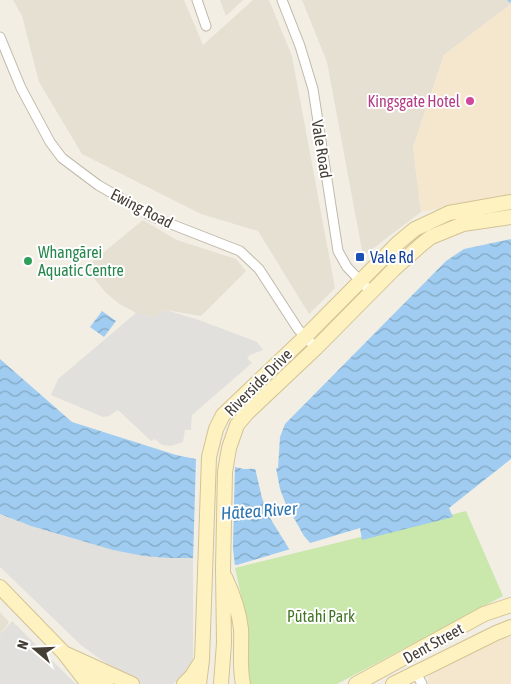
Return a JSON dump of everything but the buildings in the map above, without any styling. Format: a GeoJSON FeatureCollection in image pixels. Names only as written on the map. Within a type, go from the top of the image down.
{"type":"FeatureCollection","features":[{"type":"Feature","properties":{"kind":"main road","name":"Riverside Drive"},"geometry":{"type":"LineString","coordinates":[[199,684],[202,660],[209,457],[216,429],[223,415],[305,337],[398,242],[415,229],[449,213],[511,202]]}},
{"type":"Feature","properties":{"kind":"main road","name":"Riverside Drive"},"geometry":{"type":"LineString","coordinates":[[221,684],[224,643],[223,571],[226,457],[237,425],[247,412],[316,348],[403,260],[431,237],[463,224],[511,217]]}},
{"type":"Feature","properties":{"kind":"main road"},"geometry":{"type":"LineString","coordinates":[[223,571],[238,610],[241,628],[241,675],[243,684]]}},
{"type":"Feature","properties":{"kind":"main road"},"geometry":{"type":"LineString","coordinates":[[0,587],[64,653],[88,684]]}},
{"type":"Feature","properties":{"kind":"main road","name":"Dent Street"},"geometry":{"type":"LineString","coordinates":[[356,684],[484,614],[511,605]]}},
{"type":"Feature","properties":{"kind":"main road","name":"Dent Street"},"geometry":{"type":"LineString","coordinates":[[393,684],[419,678],[496,633],[511,627]]}},
{"type":"Feature","properties":{"kind":"main road"},"geometry":{"type":"LineString","coordinates":[[64,653],[106,684]]}},
{"type":"Feature","properties":{"kind":"main road"},"geometry":{"type":"LineString","coordinates":[[64,653],[132,684]]}},
{"type":"Feature","properties":{"kind":"main road"},"geometry":{"type":"LineString","coordinates":[[184,684],[192,676],[202,660]]}},
{"type":"Feature","properties":{"kind":"street"},"geometry":{"type":"LineString","coordinates":[[197,0],[206,26]]}},
{"type":"Feature","properties":{"kind":"street","name":"Vale Road"},"geometry":{"type":"LineString","coordinates":[[282,0],[300,46],[313,89],[338,251],[347,267],[371,292]]}},
{"type":"Feature","properties":{"kind":"street","name":"Ewing Road"},"geometry":{"type":"LineString","coordinates":[[0,37],[20,88],[50,142],[68,164],[106,190],[152,217],[240,251],[259,269],[298,329],[316,348]]}},
{"type":"Feature","properties":{"kind":"shaded area"},"geometry":{"type":"Polygon","coordinates":[[[13,0],[184,0],[203,45],[253,0],[269,0],[292,56],[335,288],[309,314],[258,231],[201,214],[82,154],[39,82],[22,16],[13,0]]]}},
{"type":"Feature","properties":{"kind":"shaded area"},"geometry":{"type":"Polygon","coordinates":[[[220,0],[243,0],[226,16],[220,0]]]}},
{"type":"Feature","properties":{"kind":"shaded area"},"geometry":{"type":"Polygon","coordinates":[[[302,0],[511,0],[511,4],[444,55],[413,147],[421,212],[363,256],[327,62],[302,0]]]}},
{"type":"Feature","properties":{"kind":"shaded area","name":"Kingsgate Hotel"},"geometry":{"type":"Polygon","coordinates":[[[511,4],[511,195],[421,212],[413,147],[444,55],[511,4]]]}},
{"type":"Feature","properties":{"kind":"shaded area"},"geometry":{"type":"Polygon","coordinates":[[[143,220],[177,240],[236,259],[246,271],[201,316],[166,310],[154,317],[136,313],[118,303],[105,292],[87,266],[143,220]]]}},
{"type":"Feature","properties":{"kind":"shaded area"},"geometry":{"type":"Polygon","coordinates":[[[166,310],[199,320],[257,342],[263,350],[250,355],[247,358],[252,363],[192,415],[191,430],[185,430],[183,442],[171,446],[162,445],[155,439],[151,441],[118,410],[109,416],[103,417],[51,395],[58,379],[136,313],[154,317],[166,310]]]}},
{"type":"Feature","properties":{"kind":"shaded area"},"geometry":{"type":"Polygon","coordinates":[[[0,514],[31,526],[113,550],[169,558],[193,558],[193,665],[189,671],[173,684],[141,684],[121,674],[82,646],[0,567],[0,514]]]}},
{"type":"Feature","properties":{"kind":"shaded area"},"geometry":{"type":"Polygon","coordinates":[[[0,612],[9,622],[0,635],[0,612]]]}},
{"type":"Feature","properties":{"kind":"shaded area"},"geometry":{"type":"Polygon","coordinates":[[[12,621],[76,684],[0,684],[0,635],[12,621]]]}},
{"type":"Feature","properties":{"kind":"shaded area"},"geometry":{"type":"Polygon","coordinates":[[[500,636],[511,637],[511,684],[428,684],[428,677],[433,672],[500,636]]]}},
{"type":"Feature","properties":{"kind":"green space","name":"Pūtahi Park"},"geometry":{"type":"Polygon","coordinates":[[[466,511],[503,596],[337,684],[249,684],[243,604],[235,568],[466,511]]]}},
{"type":"Feature","properties":{"kind":"water","name":"Hātea River"},"geometry":{"type":"Polygon","coordinates":[[[511,239],[511,459],[449,508],[453,517],[362,540],[360,528],[237,565],[193,558],[144,556],[113,550],[31,526],[0,514],[0,359],[72,422],[176,455],[244,469],[278,468],[280,437],[285,424],[446,261],[464,249],[511,239]]]}},
{"type":"Feature","properties":{"kind":"water"},"geometry":{"type":"Polygon","coordinates":[[[102,311],[116,321],[104,337],[90,327],[102,311]]]}},
{"type":"Feature","properties":{"kind":"pier"},"geometry":{"type":"Polygon","coordinates":[[[196,457],[235,464],[233,548],[235,567],[193,561],[196,457]]]}},
{"type":"Feature","properties":{"kind":"pier"},"geometry":{"type":"Polygon","coordinates":[[[255,468],[276,468],[280,489],[285,502],[304,536],[312,545],[291,552],[270,518],[262,498],[255,468]]]}},
{"type":"Feature","properties":{"kind":"place","name":"Kingsgate Hotel"},"geometry":{"type":"Point","coordinates":[470,101]}},
{"type":"Feature","properties":{"kind":"place","name":"Vale Rd"},"geometry":{"type":"Point","coordinates":[360,257]}},
{"type":"Feature","properties":{"kind":"place","name":"Whangārei Aquatic Centre"},"geometry":{"type":"Point","coordinates":[28,261]}}]}
